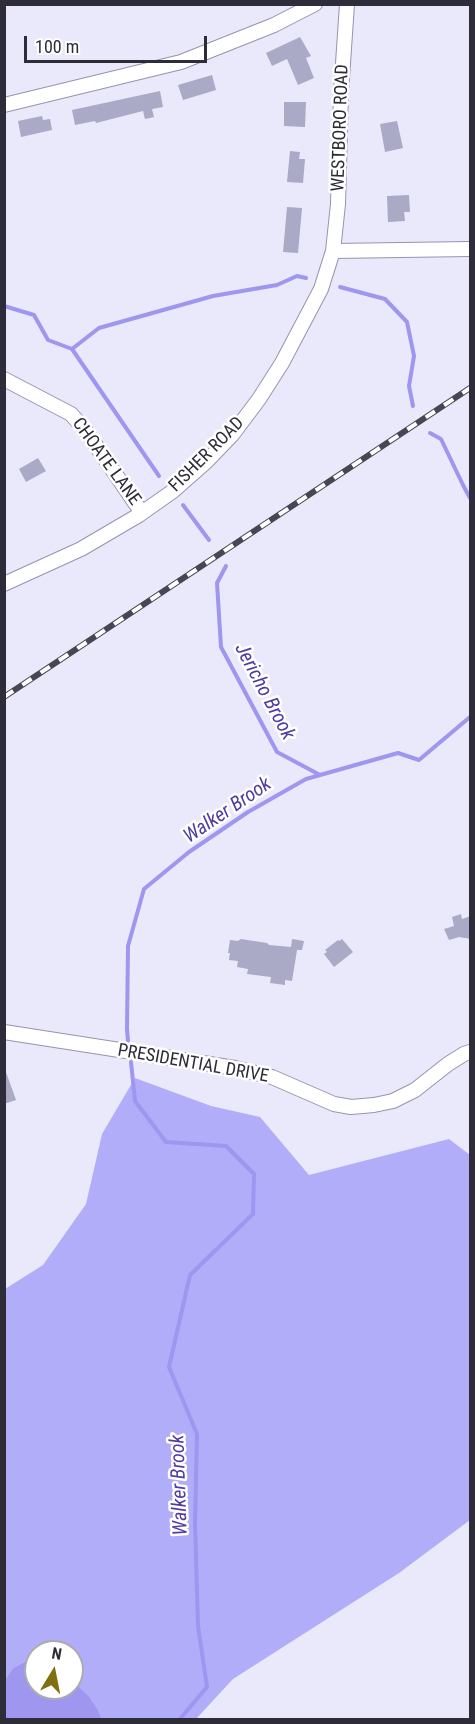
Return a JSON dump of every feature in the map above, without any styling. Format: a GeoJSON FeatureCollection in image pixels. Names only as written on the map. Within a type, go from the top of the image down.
{"type":"FeatureCollection","features":[{"type":"Feature","properties":{"kind":"street"},"geometry":{"type":"LineString","coordinates":[[4,105],[179,62],[239,40],[315,4]]}},
{"type":"Feature","properties":{"kind":"street","name":"WESTBORO ROAD"},"geometry":{"type":"LineString","coordinates":[[333,251],[338,204],[341,93],[347,4]]}},
{"type":"Feature","properties":{"kind":"street"},"geometry":{"type":"LineString","coordinates":[[333,251],[471,249]]}},
{"type":"Feature","properties":{"kind":"street","name":"FISHER ROAD"},"geometry":{"type":"LineString","coordinates":[[4,584],[81,549],[142,513],[173,491],[207,461],[232,435],[282,363],[321,289],[333,251]]}},
{"type":"Feature","properties":{"kind":"street","name":"CHOATE LANE"},"geometry":{"type":"LineString","coordinates":[[4,379],[71,414],[86,431],[142,513]]}},
{"type":"Feature","properties":{"kind":"street","name":"PRESIDENTIAL DRIVE"},"geometry":{"type":"LineString","coordinates":[[4,1032],[236,1068],[272,1077],[334,1104],[351,1107],[393,1101],[415,1090],[448,1064],[471,1052]]}},
{"type":"Feature","properties":{"kind":"shaded area"},"geometry":{"type":"Polygon","coordinates":[[[135,1078],[211,1106],[260,1117],[309,1175],[449,1139],[470,1155],[470,1520],[399,1573],[233,1679],[196,1719],[102,1719],[98,1710],[84,1693],[84,1640],[24,1640],[24,1662],[13,1668],[5,1680],[5,1289],[43,1265],[86,1204],[102,1134],[135,1078]]]}},
{"type":"Feature","properties":{"kind":"shaded area"},"geometry":{"type":"Polygon","coordinates":[[[24,1662],[24,1700],[84,1700],[84,1692],[102,1719],[5,1719],[5,1680],[13,1668],[24,1662]]]}},
{"type":"Feature","properties":{"kind":"building"},"geometry":{"type":"Polygon","coordinates":[[[300,37],[311,56],[306,58],[314,78],[298,85],[287,59],[272,66],[266,53],[300,37]]]}},
{"type":"Feature","properties":{"kind":"building"},"geometry":{"type":"Polygon","coordinates":[[[212,75],[216,90],[183,100],[178,85],[212,75]]]}},
{"type":"Feature","properties":{"kind":"building"},"geometry":{"type":"Polygon","coordinates":[[[160,91],[163,107],[152,109],[154,117],[145,119],[143,111],[96,123],[95,121],[75,125],[72,110],[160,91]]]}},
{"type":"Feature","properties":{"kind":"building"},"geometry":{"type":"Polygon","coordinates":[[[284,102],[306,102],[305,127],[284,126],[284,102]]]}},
{"type":"Feature","properties":{"kind":"building"},"geometry":{"type":"Polygon","coordinates":[[[42,116],[43,120],[50,119],[52,130],[21,137],[18,121],[42,116]]]}},
{"type":"Feature","properties":{"kind":"building"},"geometry":{"type":"Polygon","coordinates":[[[397,121],[403,148],[385,152],[380,124],[397,121]]]}},
{"type":"Feature","properties":{"kind":"building"},"geometry":{"type":"Polygon","coordinates":[[[290,151],[300,152],[299,159],[305,159],[303,183],[287,182],[290,151]]]}},
{"type":"Feature","properties":{"kind":"building"},"geometry":{"type":"Polygon","coordinates":[[[409,195],[410,212],[404,212],[405,221],[388,222],[387,196],[409,195]]]}},
{"type":"Feature","properties":{"kind":"building"},"geometry":{"type":"Polygon","coordinates":[[[287,207],[302,208],[298,253],[283,252],[287,207]]]}},
{"type":"Feature","properties":{"kind":"building"},"geometry":{"type":"Polygon","coordinates":[[[38,458],[46,471],[26,482],[19,469],[38,458]]]}},
{"type":"Feature","properties":{"kind":"building"},"geometry":{"type":"Polygon","coordinates":[[[461,914],[462,919],[471,916],[471,939],[459,937],[449,940],[444,929],[454,926],[452,917],[461,914]]]}},
{"type":"Feature","properties":{"kind":"building"},"geometry":{"type":"Polygon","coordinates":[[[241,939],[291,947],[292,939],[304,941],[302,950],[297,950],[292,981],[285,980],[285,985],[270,983],[271,977],[247,974],[248,969],[237,967],[238,961],[229,960],[230,953],[228,953],[230,940],[241,939]]]}},
{"type":"Feature","properties":{"kind":"building"},"geometry":{"type":"Polygon","coordinates":[[[342,939],[353,952],[334,967],[324,954],[327,952],[325,950],[342,939]]]}},
{"type":"Feature","properties":{"kind":"building"},"geometry":{"type":"Polygon","coordinates":[[[6,1072],[16,1100],[4,1104],[4,1073],[6,1072]]]}},
{"type":"Feature","properties":{"kind":"waterway","name":"Jericho Brook"},"geometry":{"type":"LineString","coordinates":[[4,306],[34,315],[48,340],[72,349],[99,328],[213,296],[277,285],[297,276],[306,278]]}},
{"type":"Feature","properties":{"kind":"waterway","name":"Jericho Brook"},"geometry":{"type":"LineString","coordinates":[[340,287],[385,299],[407,322],[414,356],[409,386],[413,406]]}},
{"type":"Feature","properties":{"kind":"waterway","name":"Jericho Brook"},"geometry":{"type":"LineString","coordinates":[[72,349],[159,476]]}},
{"type":"Feature","properties":{"kind":"waterway","name":"Jericho Brook"},"geometry":{"type":"LineString","coordinates":[[430,433],[441,439],[470,498]]}},
{"type":"Feature","properties":{"kind":"waterway","name":"Jericho Brook"},"geometry":{"type":"LineString","coordinates":[[183,505],[209,540]]}},
{"type":"Feature","properties":{"kind":"waterway","name":"Jericho Brook"},"geometry":{"type":"LineString","coordinates":[[226,566],[217,583],[221,647],[277,752],[320,775]]}},
{"type":"Feature","properties":{"kind":"waterway","name":"Walker Brook"},"geometry":{"type":"LineString","coordinates":[[128,1041],[128,946],[144,889],[189,852],[248,812],[306,779],[398,753],[419,760],[470,717]]}},
{"type":"Feature","properties":{"kind":"waterway","name":"Walker Brook"},"geometry":{"type":"LineString","coordinates":[[131,1062],[135,1101],[166,1142],[226,1146],[254,1174],[253,1214],[190,1275],[169,1367],[197,1434],[195,1523],[198,1626],[207,1687],[179,1720]]}},
{"type":"Feature","properties":{"kind":"railway"},"geometry":{"type":"LineString","coordinates":[[4,697],[470,388]]}}]}
